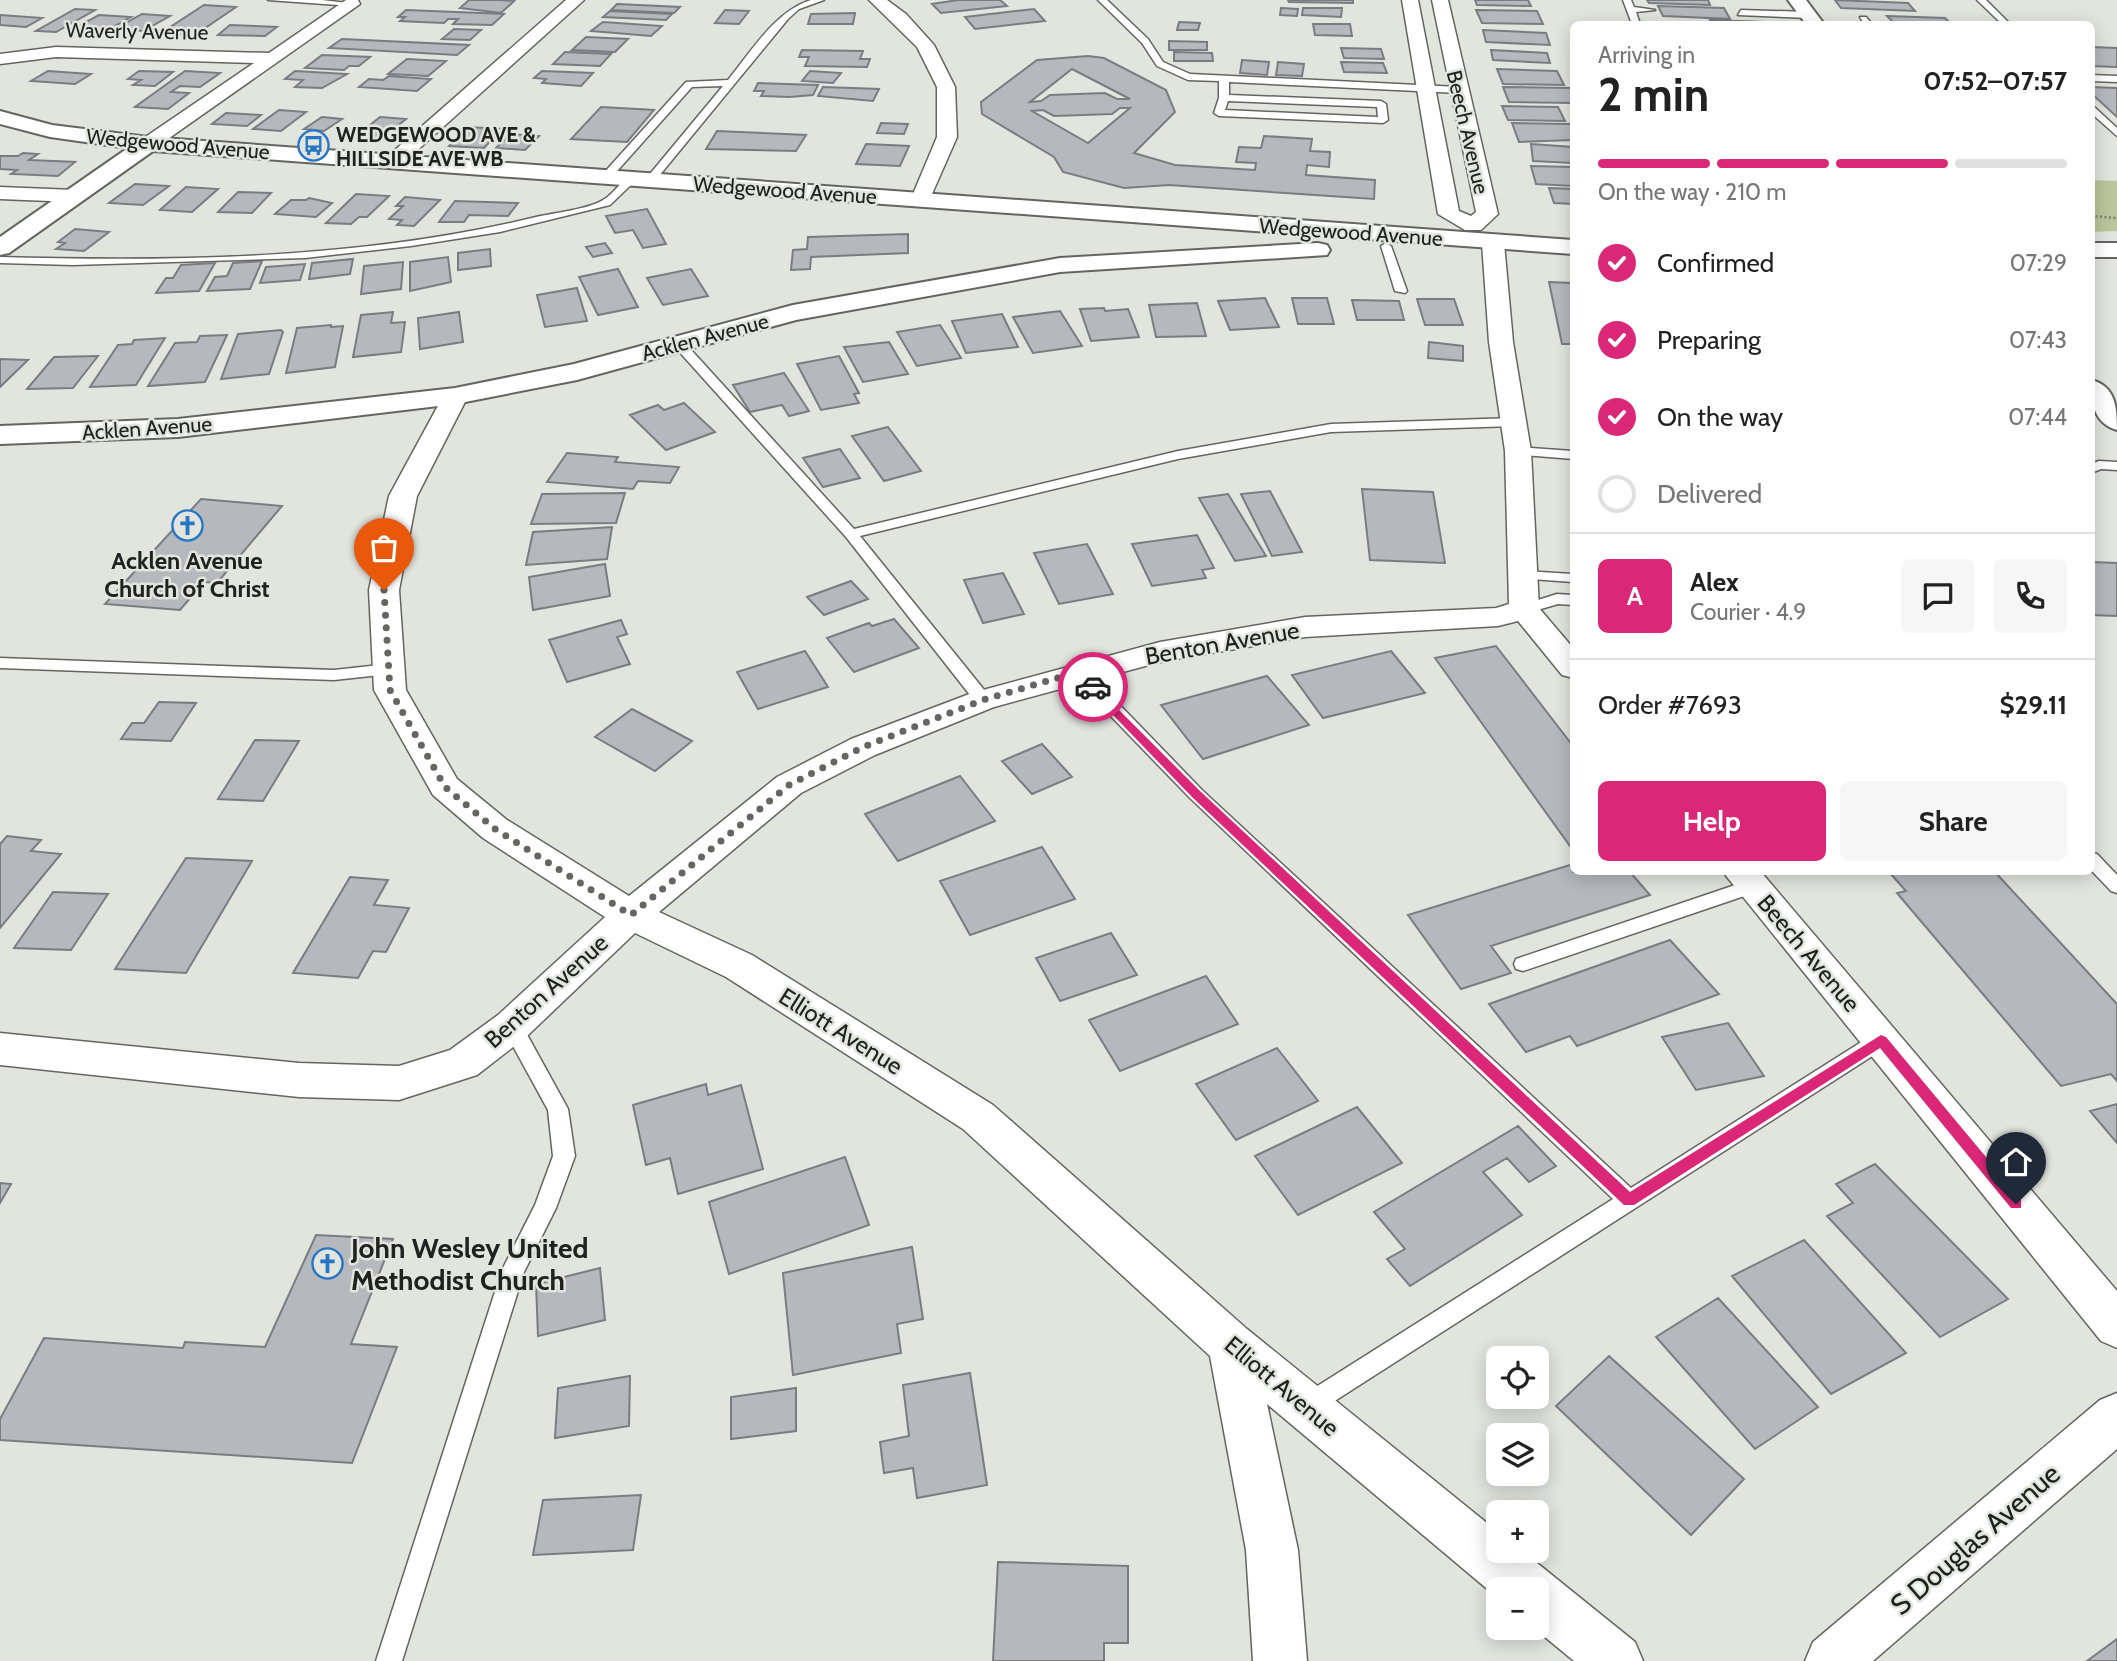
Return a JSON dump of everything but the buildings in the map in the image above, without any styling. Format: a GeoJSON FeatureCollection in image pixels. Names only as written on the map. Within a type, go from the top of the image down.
{"type":"FeatureCollection","features":[{"type":"Feature","properties":{"kind":"main road","name":"Wedgewood Avenue"},"geometry":{"type":"LineString","coordinates":[[0,117],[50,131],[148,144],[1409,236],[1480,236],[1570,247]]}},
{"type":"Feature","properties":{"kind":"main road"},"geometry":{"type":"LineString","coordinates":[[0,248],[148,144]]}},
{"type":"Feature","properties":{"kind":"main road"},"geometry":{"type":"LineString","coordinates":[[1060,265],[1101,256],[1126,244],[1135,216]]}},
{"type":"Feature","properties":{"kind":"main road","name":"Acklen Avenue"},"geometry":{"type":"LineString","coordinates":[[0,435],[177,428],[455,396],[577,372],[793,313],[1060,265],[1386,246],[1409,236]]}},
{"type":"Feature","properties":{"kind":"main road"},"geometry":{"type":"LineString","coordinates":[[2095,250],[2117,250]]}},
{"type":"Feature","properties":{"kind":"street"},"geometry":{"type":"LineString","coordinates":[[394,161],[576,0]]}},
{"type":"Feature","properties":{"kind":"street"},"geometry":{"type":"LineString","coordinates":[[877,0],[900,18],[925,45],[946,87],[947,137],[921,200]]}},
{"type":"Feature","properties":{"kind":"street","name":"Beech Avenue"},"geometry":{"type":"LineString","coordinates":[[1410,0],[1450,214],[1480,236]]}},
{"type":"Feature","properties":{"kind":"street","name":"Beech Avenue"},"geometry":{"type":"LineString","coordinates":[[1440,0],[1487,214],[1480,236],[1501,342],[1518,451],[1523,592]]}},
{"type":"Feature","properties":{"kind":"street"},"geometry":{"type":"LineString","coordinates":[[148,144],[352,4]]}},
{"type":"Feature","properties":{"kind":"street","name":"Waverly Avenue"},"geometry":{"type":"LineString","coordinates":[[0,59],[56,52],[273,58]]}},
{"type":"Feature","properties":{"kind":"street"},"geometry":{"type":"LineString","coordinates":[[1421,68],[1454,69]]}},
{"type":"Feature","properties":{"kind":"street"},"geometry":{"type":"LineString","coordinates":[[0,193],[74,195]]}},
{"type":"Feature","properties":{"kind":"street","name":"Elliott Avenue"},"geometry":{"type":"LineString","coordinates":[[455,396],[403,496],[384,590],[390,690],[445,787],[495,829],[631,915],[739,966],[978,1117],[1231,1345],[1513,1577]]}},
{"type":"Feature","properties":{"kind":"street"},"geometry":{"type":"LineString","coordinates":[[1523,592],[1570,663]]}},
{"type":"Feature","properties":{"kind":"street","name":"Benton Avenue"},"geometry":{"type":"LineString","coordinates":[[0,1049],[299,1080],[399,1083],[463,1063],[512,1026],[631,915],[789,785],[863,747],[983,700],[1078,672],[1160,652],[1305,627],[1498,617],[1523,592]]}},
{"type":"Feature","properties":{"kind":"street","name":"Beech Avenue"},"geometry":{"type":"LineString","coordinates":[[1747,879],[2117,1326]]}},
{"type":"Feature","properties":{"kind":"street"},"geometry":{"type":"LineString","coordinates":[[1231,1345],[1272,1550],[1280,1661]]}},
{"type":"Feature","properties":{"kind":"street","name":"S Douglas Avenue"},"geometry":{"type":"LineString","coordinates":[[1832,1661],[2117,1417]]}},
{"type":"Feature","properties":{"kind":"street"},"geometry":{"type":"LineString","coordinates":[[1549,1607],[1616,1661]]}},
{"type":"Feature","properties":{"kind":"lane"},"geometry":{"type":"LineString","coordinates":[[272,0],[352,4]]}},
{"type":"Feature","properties":{"kind":"lane"},"geometry":{"type":"LineString","coordinates":[[0,260],[207,259],[306,255],[500,229],[606,203],[641,180],[731,83],[796,7],[820,0]]}},
{"type":"Feature","properties":{"kind":"lane"},"geometry":{"type":"LineString","coordinates":[[1102,0],[1145,41],[1165,68],[1188,77],[1459,90]]}},
{"type":"Feature","properties":{"kind":"lane"},"geometry":{"type":"LineString","coordinates":[[1981,0],[2003,21]]}},
{"type":"Feature","properties":{"kind":"lane"},"geometry":{"type":"LineString","coordinates":[[1629,5],[1650,10]]}},
{"type":"Feature","properties":{"kind":"lane"},"geometry":{"type":"LineString","coordinates":[[1741,13],[1807,13]]}},
{"type":"Feature","properties":{"kind":"lane"},"geometry":{"type":"LineString","coordinates":[[2095,78],[2117,79]]}},
{"type":"Feature","properties":{"kind":"lane"},"geometry":{"type":"LineString","coordinates":[[1224,80],[1224,98],[1219,113],[1383,120],[1381,104],[1224,98]]}},
{"type":"Feature","properties":{"kind":"lane"},"geometry":{"type":"LineString","coordinates":[[606,177],[689,84],[731,83]]}},
{"type":"Feature","properties":{"kind":"lane"},"geometry":{"type":"LineString","coordinates":[[2095,111],[2117,132]]}},
{"type":"Feature","properties":{"kind":"lane"},"geometry":{"type":"LineString","coordinates":[[1386,246],[1401,291]]}},
{"type":"Feature","properties":{"kind":"lane"},"geometry":{"type":"LineString","coordinates":[[679,344],[851,534],[983,700]]}},
{"type":"Feature","properties":{"kind":"lane"},"geometry":{"type":"LineString","coordinates":[[851,534],[1178,455],[1331,428],[1514,422]]}},
{"type":"Feature","properties":{"kind":"lane"},"geometry":{"type":"LineString","coordinates":[[1518,451],[1570,455]]}},
{"type":"Feature","properties":{"kind":"lane"},"geometry":{"type":"LineString","coordinates":[[2095,467],[2117,466]]}},
{"type":"Feature","properties":{"kind":"lane"},"geometry":{"type":"LineString","coordinates":[[1523,592],[1570,579]]}},
{"type":"Feature","properties":{"kind":"lane"},"geometry":{"type":"LineString","coordinates":[[1523,592],[1570,600]]}},
{"type":"Feature","properties":{"kind":"lane"},"geometry":{"type":"LineString","coordinates":[[0,663],[334,675],[389,669]]}},
{"type":"Feature","properties":{"kind":"lane"},"geometry":{"type":"LineString","coordinates":[[1078,672],[1196,794],[1629,1200]]}},
{"type":"Feature","properties":{"kind":"lane"},"geometry":{"type":"LineString","coordinates":[[2095,863],[2117,886]]}},
{"type":"Feature","properties":{"kind":"lane"},"geometry":{"type":"LineString","coordinates":[[1523,964],[1747,879]]}},
{"type":"Feature","properties":{"kind":"lane"},"geometry":{"type":"LineString","coordinates":[[389,1661],[513,1270],[545,1208],[564,1156],[558,1109],[512,1026]]}},
{"type":"Feature","properties":{"kind":"lane"},"geometry":{"type":"LineString","coordinates":[[1306,1406],[1881,1040]]}},
{"type":"Feature","properties":{"kind":"path"},"geometry":{"type":"LineString","coordinates":[[2095,216],[2117,218]]}},
{"type":"Feature","properties":{"kind":"green space"},"geometry":{"type":"Polygon","coordinates":[[[2095,180],[2117,181],[2117,231],[2095,232],[2095,180]]]}},
{"type":"Feature","properties":{"kind":"way so far"},"geometry":{"type":"LineString","coordinates":[[384,590],[390,690],[445,787],[495,829],[631,915],[789,785],[863,747],[983,700],[1078,672],[1093,687]]}},
{"type":"Feature","properties":{"kind":"place","name":"WEDGEWOOD AVE & HILLSIDE AVE WB"},"geometry":{"type":"Point","coordinates":[313,146]}},
{"type":"Feature","properties":{"kind":"place","name":"Acklen Avenue Church of Christ"},"geometry":{"type":"Point","coordinates":[187,526]}},
{"type":"Feature","properties":{"kind":"place","name":"John Wesley United Methodist Church"},"geometry":{"type":"Point","coordinates":[328,1264]}},
{"type":"Feature","properties":{"kind":"route"},"geometry":{"type":"LineString","coordinates":[[1093,687],[1196,794],[1629,1200],[1881,1040],[2016,1204]]}}]}
